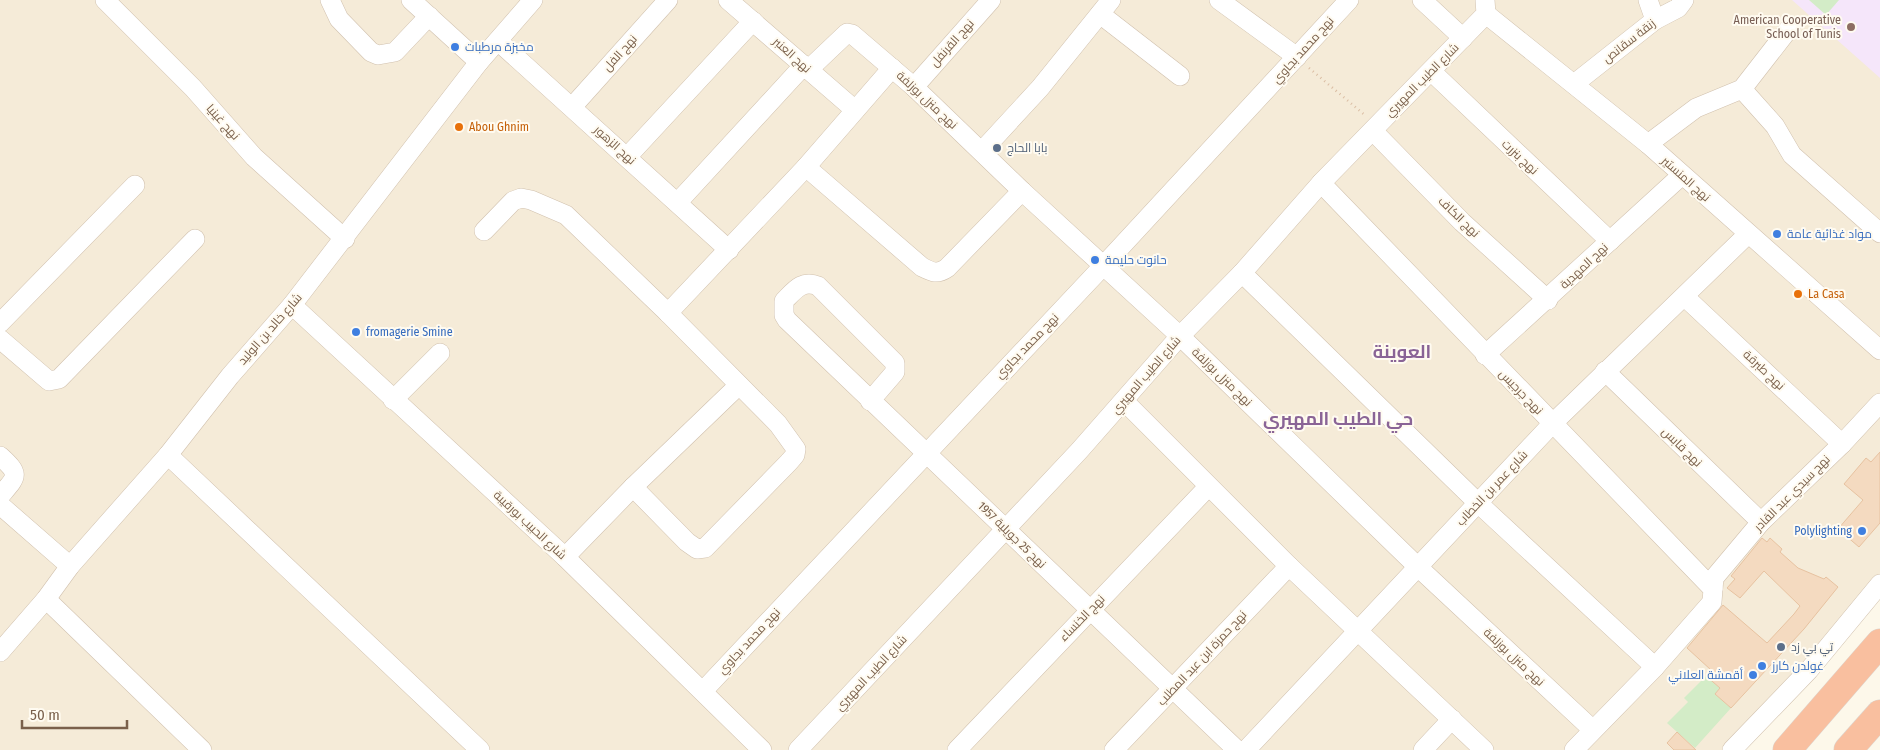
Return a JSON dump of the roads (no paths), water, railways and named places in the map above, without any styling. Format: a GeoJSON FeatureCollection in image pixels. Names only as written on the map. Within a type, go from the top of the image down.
{"type":"FeatureCollection","features":[{"type":"Feature","properties":{"kind":"highway"},"geometry":{"type":"LineString","coordinates":[[1787,750],[1880,643]]}},
{"type":"Feature","properties":{"kind":"highway"},"geometry":{"type":"LineString","coordinates":[[1848,750],[1880,714]]}},
{"type":"Feature","properties":{"kind":"street","name":"نهج غينيا"},"geometry":{"type":"LineString","coordinates":[[105,0],[193,88],[254,157],[345,239]]}},
{"type":"Feature","properties":{"kind":"street"},"geometry":{"type":"LineString","coordinates":[[330,0],[339,19],[371,52],[378,55],[395,52],[429,16]]}},
{"type":"Feature","properties":{"kind":"street"},"geometry":{"type":"LineString","coordinates":[[411,0],[479,62]]}},
{"type":"Feature","properties":{"kind":"street","name":"شارع خالد بن الوليد"},"geometry":{"type":"LineString","coordinates":[[0,652],[46,599],[70,566],[168,456],[230,376],[292,305],[345,239],[479,62],[499,42],[533,0]]}},
{"type":"Feature","properties":{"kind":"street","name":"نهج الفل"},"geometry":{"type":"LineString","coordinates":[[573,106],[668,0]]}},
{"type":"Feature","properties":{"kind":"street","name":"نهج العنبر"},"geometry":{"type":"LineString","coordinates":[[728,0],[855,110]]}},
{"type":"Feature","properties":{"kind":"street","name":"نهج القرنفل"},"geometry":{"type":"LineString","coordinates":[[914,87],[991,0]]}},
{"type":"Feature","properties":{"kind":"street"},"geometry":{"type":"LineString","coordinates":[[1219,0],[1296,57]]}},
{"type":"Feature","properties":{"kind":"street","name":"نهج محمد بجاوي"},"geometry":{"type":"LineString","coordinates":[[703,691],[1104,265],[1349,0]]}},
{"type":"Feature","properties":{"kind":"street"},"geometry":{"type":"LineString","coordinates":[[1422,0],[1463,38]]}},
{"type":"Feature","properties":{"kind":"street"},"geometry":{"type":"LineString","coordinates":[[1648,0],[1655,20]]}},
{"type":"Feature","properties":{"kind":"street","name":"زنقة سقانص"},"geometry":{"type":"LineString","coordinates":[[1574,84],[1655,20],[1678,8],[1684,0]]}},
{"type":"Feature","properties":{"kind":"street"},"geometry":{"type":"LineString","coordinates":[[982,150],[1040,88],[1105,7],[1180,76]]}},
{"type":"Feature","properties":{"kind":"street","name":"شارع الطيب المهيري"},"geometry":{"type":"LineString","coordinates":[[798,750],[1007,529],[1124,401],[1180,336],[1242,274],[1321,183],[1432,72],[1463,38],[1486,7]]}},
{"type":"Feature","properties":{"kind":"street","name":"نهج المنستير"},"geometry":{"type":"LineString","coordinates":[[1486,7],[1574,84],[1648,144],[1880,350]]}},
{"type":"Feature","properties":{"kind":"street"},"geometry":{"type":"LineString","coordinates":[[627,157],[753,21]]}},
{"type":"Feature","properties":{"kind":"street"},"geometry":{"type":"LineString","coordinates":[[1648,144],[1696,108],[1742,89],[1791,26]]}},
{"type":"Feature","properties":{"kind":"street","name":"نهج منزل بوزلفة"},"geometry":{"type":"LineString","coordinates":[[806,67],[847,33],[852,34],[914,87],[982,150],[1022,191],[1180,336],[1419,568],[1593,730]]}},
{"type":"Feature","properties":{"kind":"street","name":"نهج الزهور"},"geometry":{"type":"LineString","coordinates":[[499,42],[573,106],[729,250]]}},
{"type":"Feature","properties":{"kind":"street"},"geometry":{"type":"LineString","coordinates":[[678,202],[806,67]]}},
{"type":"Feature","properties":{"kind":"street"},"geometry":{"type":"LineString","coordinates":[[668,313],[806,167],[892,68]]}},
{"type":"Feature","properties":{"kind":"street","name":"نهج بنزرت"},"geometry":{"type":"LineString","coordinates":[[1432,72],[1610,241]]}},
{"type":"Feature","properties":{"kind":"street"},"geometry":{"type":"LineString","coordinates":[[1742,89],[1775,126],[1792,156],[1880,233]]}},
{"type":"Feature","properties":{"kind":"street","name":"نهج الكاف"},"geometry":{"type":"LineString","coordinates":[[1375,128],[1462,222],[1548,300]]}},
{"type":"Feature","properties":{"kind":"street"},"geometry":{"type":"LineString","coordinates":[[806,167],[922,267],[932,272],[940,273],[1022,191]]}},
{"type":"Feature","properties":{"kind":"street","name":"نهج المهدية"},"geometry":{"type":"LineString","coordinates":[[1485,355],[1548,300],[1682,175]]}},
{"type":"Feature","properties":{"kind":"street","name":"نهج جرجيس"},"geometry":{"type":"LineString","coordinates":[[1321,183],[1552,424],[1712,596]]}},
{"type":"Feature","properties":{"kind":"street"},"geometry":{"type":"LineString","coordinates":[[0,323],[135,185]]}},
{"type":"Feature","properties":{"kind":"street"},"geometry":{"type":"LineString","coordinates":[[484,231],[513,201],[521,198],[566,216],[740,385],[778,424],[796,449],[795,455],[789,462],[705,548],[698,549],[687,542],[633,487]]}},
{"type":"Feature","properties":{"kind":"street","name":"شارع عمر بن الخطاب"},"geometry":{"type":"LineString","coordinates":[[1246,750],[1357,631],[1419,568],[1552,424],[1748,234]]}},
{"type":"Feature","properties":{"kind":"street"},"geometry":{"type":"LineString","coordinates":[[0,339],[48,381],[59,380],[194,239]]}},
{"type":"Feature","properties":{"kind":"street"},"geometry":{"type":"LineString","coordinates":[[1242,274],[1478,502],[1655,667]]}},
{"type":"Feature","properties":{"kind":"street","name":"نهج 25 جويلية 1957"},"geometry":{"type":"LineString","coordinates":[[870,401],[895,372],[896,366],[893,360],[818,286],[812,283],[799,286],[784,301],[784,315],[787,320],[870,401],[1007,529],[1172,690],[1237,750]]}},
{"type":"Feature","properties":{"kind":"street","name":"نهج طبرقة"},"geometry":{"type":"LineString","coordinates":[[1685,296],[1842,444]]}},
{"type":"Feature","properties":{"kind":"street","name":"شارع الحبيب بورقيبة"},"geometry":{"type":"LineString","coordinates":[[292,305],[565,557],[762,750]]}},
{"type":"Feature","properties":{"kind":"street"},"geometry":{"type":"LineString","coordinates":[[393,400],[440,353]]}},
{"type":"Feature","properties":{"kind":"street","name":"نهج قابس"},"geometry":{"type":"LineString","coordinates":[[1605,371],[1761,522]]}},
{"type":"Feature","properties":{"kind":"street"},"geometry":{"type":"LineString","coordinates":[[565,557],[633,487],[740,385]]}},
{"type":"Feature","properties":{"kind":"street"},"geometry":{"type":"LineString","coordinates":[[1124,401],[1289,566],[1484,750]]}},
{"type":"Feature","properties":{"kind":"street","name":"نهج سيدي عبد القادر"},"geometry":{"type":"LineString","coordinates":[[1574,750],[1655,667],[1712,596],[1714,578],[1761,522],[1842,444],[1880,403]]}},
{"type":"Feature","properties":{"kind":"street"},"geometry":{"type":"LineString","coordinates":[[0,456],[14,469],[16,474],[15,479],[0,496]]}},
{"type":"Feature","properties":{"kind":"street"},"geometry":{"type":"LineString","coordinates":[[168,456],[480,750]]}},
{"type":"Feature","properties":{"kind":"street","name":"نهج الخنساء"},"geometry":{"type":"LineString","coordinates":[[957,750],[1208,487]]}},
{"type":"Feature","properties":{"kind":"street"},"geometry":{"type":"LineString","coordinates":[[0,505],[70,566]]}},
{"type":"Feature","properties":{"kind":"street","name":"نهج حمزة ابن عبد المطلب"},"geometry":{"type":"LineString","coordinates":[[1114,750],[1289,566]]}},
{"type":"Feature","properties":{"kind":"street"},"geometry":{"type":"LineString","coordinates":[[1732,750],[1808,670],[1880,584]]}},
{"type":"Feature","properties":{"kind":"street"},"geometry":{"type":"LineString","coordinates":[[46,599],[193,747]]}},
{"type":"Feature","properties":{"kind":"street"},"geometry":{"type":"LineString","coordinates":[[1422,750],[1452,719]]}},
{"type":"Feature","properties":{"kind":"place","name":"American Cooperative School of Tunis"},"geometry":{"type":"Point","coordinates":[1851,27]}},
{"type":"Feature","properties":{"kind":"place","name":"مخبزة مرطبات"},"geometry":{"type":"Point","coordinates":[455,47]}},
{"type":"Feature","properties":{"kind":"place","name":"Abou Ghnim"},"geometry":{"type":"Point","coordinates":[459,127]}},
{"type":"Feature","properties":{"kind":"place","name":"بابا الحاج"},"geometry":{"type":"Point","coordinates":[997,148]}},
{"type":"Feature","properties":{"kind":"place","name":"مواد غذائية عامة"},"geometry":{"type":"Point","coordinates":[1777,234]}},
{"type":"Feature","properties":{"kind":"place","name":"حانوت حليمة"},"geometry":{"type":"Point","coordinates":[1095,260]}},
{"type":"Feature","properties":{"kind":"place","name":"La Casa"},"geometry":{"type":"Point","coordinates":[1798,294]}},
{"type":"Feature","properties":{"kind":"place","name":"fromagerie Smine"},"geometry":{"type":"Point","coordinates":[356,332]}},
{"type":"Feature","properties":{"kind":"place","name":"Polylighting"},"geometry":{"type":"Point","coordinates":[1862,531]}},
{"type":"Feature","properties":{"kind":"place","name":"تي بي زد"},"geometry":{"type":"Point","coordinates":[1781,647]}},
{"type":"Feature","properties":{"kind":"place","name":"غولدن كارز"},"geometry":{"type":"Point","coordinates":[1762,666]}},
{"type":"Feature","properties":{"kind":"place","name":"أقمشة العلاني"},"geometry":{"type":"Point","coordinates":[1753,675]}},
{"type":"Feature","properties":{"kind":"district","name":"العوينة"},"geometry":{"type":"Point","coordinates":[1402,352]}},
{"type":"Feature","properties":{"kind":"district","name":"حي الطيب المهيري"},"geometry":{"type":"Point","coordinates":[1338,419]}}]}
